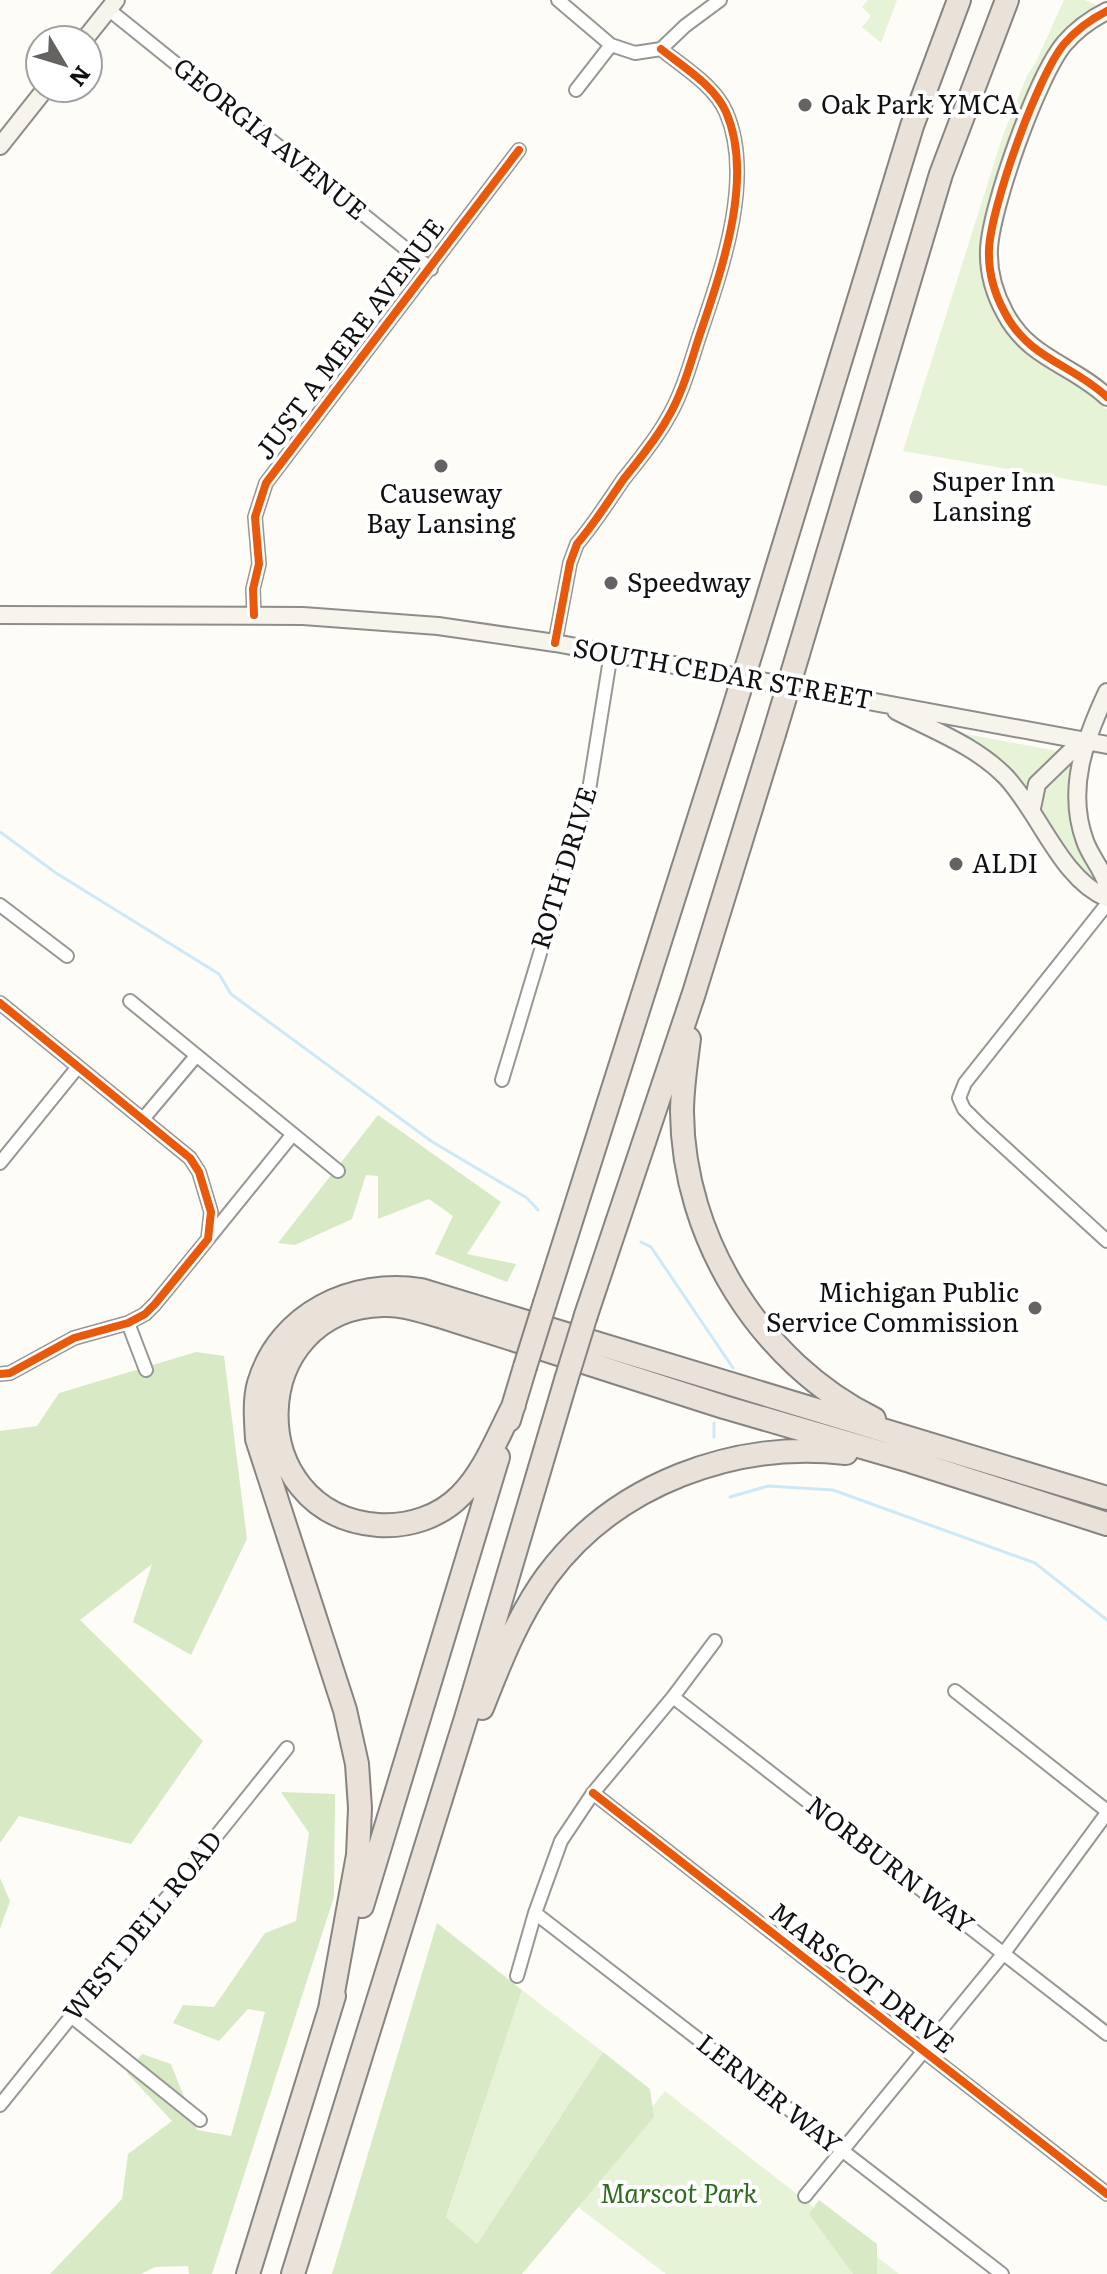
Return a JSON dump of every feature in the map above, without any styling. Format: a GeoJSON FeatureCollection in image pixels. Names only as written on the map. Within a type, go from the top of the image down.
{"type":"FeatureCollection","features":[{"type":"Feature","properties":{"kind":"highway"},"geometry":{"type":"LineString","coordinates":[[248,2274],[525,1367],[728,727],[912,126],[959,0]]}},
{"type":"Feature","properties":{"kind":"highway"},"geometry":{"type":"LineString","coordinates":[[293,2274],[586,1315],[694,993],[774,734],[941,174],[1007,0]]}},
{"type":"Feature","properties":{"kind":"highway"},"geometry":{"type":"LineString","coordinates":[[694,993],[684,1082],[684,1135],[688,1165],[703,1223],[728,1279],[753,1317],[787,1357],[834,1396],[880,1422],[964,1456]]}},
{"type":"Feature","properties":{"kind":"highway"},"geometry":{"type":"LineString","coordinates":[[330,2009],[358,1855],[360,1808],[357,1764],[345,1710],[257,1439],[256,1420],[258,1384],[272,1353],[300,1323],[327,1301],[381,1287],[421,1290],[1107,1498]]}},
{"type":"Feature","properties":{"kind":"highway"},"geometry":{"type":"LineString","coordinates":[[514,1405],[478,1474],[459,1497],[431,1516],[394,1525],[352,1520],[312,1497],[288,1467],[276,1426],[276,1399],[282,1378],[293,1355],[307,1338],[321,1325],[346,1312],[390,1305],[443,1317],[724,1407],[910,1461],[937,1472]]}},
{"type":"Feature","properties":{"kind":"highway"},"geometry":{"type":"LineString","coordinates":[[401,1927],[475,1725],[516,1626],[548,1575],[599,1524],[626,1504],[670,1480],[713,1464],[754,1454],[825,1450],[937,1472],[1107,1524]]}},
{"type":"Feature","properties":{"kind":"main road"},"geometry":{"type":"LineString","coordinates":[[97,24],[112,5]]}},
{"type":"Feature","properties":{"kind":"main road"},"geometry":{"type":"LineString","coordinates":[[1107,11],[1076,32],[1048,70],[1007,175],[989,248],[993,286],[1005,314],[1018,333],[1040,354],[1084,379],[1107,397]]}},
{"type":"Feature","properties":{"kind":"main road"},"geometry":{"type":"LineString","coordinates":[[0,146],[33,104]]}},
{"type":"Feature","properties":{"kind":"main road","name":"SOUTH CEDAR STREET"},"geometry":{"type":"LineString","coordinates":[[0,615],[254,615],[407,622],[555,643],[1107,745]]}},
{"type":"Feature","properties":{"kind":"main road"},"geometry":{"type":"LineString","coordinates":[[1107,692],[1087,741],[1077,781],[1078,813],[1089,853],[1107,885]]}},
{"type":"Feature","properties":{"kind":"main road"},"geometry":{"type":"LineString","coordinates":[[880,703],[983,757],[1011,782],[1032,808],[1077,875],[1091,891],[1107,901]]}},
{"type":"Feature","properties":{"kind":"main road"},"geometry":{"type":"LineString","coordinates":[[1032,808],[1037,784],[1069,753],[1087,741]]}},
{"type":"Feature","properties":{"kind":"street"},"geometry":{"type":"LineString","coordinates":[[558,0],[611,45],[635,53],[661,49],[720,0]]}},
{"type":"Feature","properties":{"kind":"street","name":"GEORGIA AVENUE"},"geometry":{"type":"LineString","coordinates":[[112,5],[431,269]]}},
{"type":"Feature","properties":{"kind":"street"},"geometry":{"type":"LineString","coordinates":[[576,90],[611,45]]}},
{"type":"Feature","properties":{"kind":"street"},"geometry":{"type":"LineString","coordinates":[[555,643],[570,563],[577,544],[666,422],[682,391],[730,230],[736,164],[726,113],[718,98],[701,81],[661,49]]}},
{"type":"Feature","properties":{"kind":"street","name":"JUST A MERE AVENUE"},"geometry":{"type":"LineString","coordinates":[[254,615],[253,589],[259,564],[255,517],[266,483],[519,150]]}},
{"type":"Feature","properties":{"kind":"street","name":"ROTH DRIVE"},"geometry":{"type":"LineString","coordinates":[[502,1080],[589,790],[611,653]]}},
{"type":"Feature","properties":{"kind":"street"},"geometry":{"type":"LineString","coordinates":[[1107,901],[965,1083],[959,1098],[964,1109],[980,1125],[1107,1241]]}},
{"type":"Feature","properties":{"kind":"street"},"geometry":{"type":"LineString","coordinates":[[0,905],[67,956]]}},
{"type":"Feature","properties":{"kind":"street"},"geometry":{"type":"LineString","coordinates":[[130,1001],[338,1171]]}},
{"type":"Feature","properties":{"kind":"street"},"geometry":{"type":"LineString","coordinates":[[0,1003],[190,1158],[199,1172],[211,1212],[208,1239]]}},
{"type":"Feature","properties":{"kind":"street"},"geometry":{"type":"LineString","coordinates":[[143,1119],[196,1056]]}},
{"type":"Feature","properties":{"kind":"street"},"geometry":{"type":"LineString","coordinates":[[0,1163],[77,1068]]}},
{"type":"Feature","properties":{"kind":"street"},"geometry":{"type":"LineString","coordinates":[[0,1374],[10,1373],[74,1338],[128,1323],[145,1314],[293,1134]]}},
{"type":"Feature","properties":{"kind":"street"},"geometry":{"type":"LineString","coordinates":[[128,1323],[146,1370]]}},
{"type":"Feature","properties":{"kind":"street"},"geometry":{"type":"LineString","coordinates":[[517,1976],[535,1913],[561,1841],[593,1793],[715,1641]]}},
{"type":"Feature","properties":{"kind":"street"},"geometry":{"type":"LineString","coordinates":[[805,2196],[1004,1953],[1107,1812],[955,1691]]}},
{"type":"Feature","properties":{"kind":"street","name":"NORBURN WAY"},"geometry":{"type":"LineString","coordinates":[[673,1697],[1107,2034]]}},
{"type":"Feature","properties":{"kind":"street","name":"WEST DELL ROAD"},"geometry":{"type":"LineString","coordinates":[[0,2105],[287,1748]]}},
{"type":"Feature","properties":{"kind":"street","name":"MARSCOT DRIVE"},"geometry":{"type":"LineString","coordinates":[[593,1793],[1107,2194]]}},
{"type":"Feature","properties":{"kind":"street","name":"LERNER WAY"},"geometry":{"type":"LineString","coordinates":[[535,1913],[1002,2274]]}},
{"type":"Feature","properties":{"kind":"street"},"geometry":{"type":"LineString","coordinates":[[71,2016],[200,2120]]}},
{"type":"Feature","properties":{"kind":"green space"},"geometry":{"type":"Polygon","coordinates":[[[868,0],[897,0],[881,43],[862,27],[871,16],[862,7],[868,0]]]}},
{"type":"Feature","properties":{"kind":"green space"},"geometry":{"type":"Polygon","coordinates":[[[1064,0],[1085,0],[1097,5],[1072,23],[1056,40],[1030,86],[1006,144],[988,202],[982,227],[980,267],[990,305],[1011,339],[1037,362],[1080,387],[1107,410],[1107,486],[903,451],[1003,135],[1027,76],[1064,0]]]}},
{"type":"Feature","properties":{"kind":"green space"},"geometry":{"type":"Polygon","coordinates":[[[955,732],[1063,753],[1026,789],[1009,771],[955,732]]]}},
{"type":"Feature","properties":{"kind":"green space"},"geometry":{"type":"Polygon","coordinates":[[[1074,759],[1100,882],[1095,886],[1068,855],[1038,805],[1040,789],[1074,759]]]}},
{"type":"Feature","properties":{"kind":"green space"},"geometry":{"type":"Polygon","coordinates":[[[378,1115],[501,1202],[467,1254],[516,1264],[507,1282],[435,1254],[453,1216],[429,1199],[378,1219],[378,1176],[366,1175],[352,1219],[295,1245],[278,1243],[378,1115]]]}},
{"type":"Feature","properties":{"kind":"green space"},"geometry":{"type":"Polygon","coordinates":[[[196,1352],[224,1356],[247,1539],[191,1655],[133,1622],[152,1564],[80,1620],[203,1741],[131,1844],[19,1816],[0,1843],[0,1431],[37,1426],[59,1393],[196,1352]]]}},
{"type":"Feature","properties":{"kind":"green space"},"geometry":{"type":"Polygon","coordinates":[[[969,1468],[1107,1506],[1107,1517],[968,1471],[969,1468]]]}},
{"type":"Feature","properties":{"kind":"green space"},"geometry":{"type":"Polygon","coordinates":[[[281,1792],[335,1794],[334,1897],[212,2274],[189,2274],[188,2266],[155,2267],[141,2274],[50,2274],[122,2199],[128,2154],[172,2121],[127,2073],[142,2054],[171,2064],[197,2130],[231,2136],[265,2012],[248,2009],[219,2041],[173,2023],[183,2005],[214,2007],[265,1933],[296,1921],[309,1833],[281,1792]]]}},
{"type":"Feature","properties":{"kind":"green space"},"geometry":{"type":"Polygon","coordinates":[[[0,1878],[10,1901],[0,1929],[0,1878]]]}},
{"type":"Feature","properties":{"kind":"green space"},"geometry":{"type":"Polygon","coordinates":[[[437,1923],[522,1990],[446,2217],[477,2244],[603,2052],[650,2089],[654,2117],[522,2274],[332,2274],[437,1923]]]}},
{"type":"Feature","properties":{"kind":"green space"},"geometry":{"type":"Polygon","coordinates":[[[522,1990],[603,2052],[477,2244],[446,2217],[522,1990]]]}},
{"type":"Feature","properties":{"kind":"green space","name":"Marscot Park"},"geometry":{"type":"Polygon","coordinates":[[[665,2091],[899,2274],[666,2274],[574,2204],[665,2091]]]}},
{"type":"Feature","properties":{"kind":"green space"},"geometry":{"type":"Polygon","coordinates":[[[819,2200],[877,2244],[877,2274],[853,2274],[809,2214],[819,2200]]]}},
{"type":"Feature","properties":{"kind":"waterway"},"geometry":{"type":"LineString","coordinates":[[0,832],[56,873],[219,974],[231,994],[431,1141],[527,1198],[538,1210]]}},
{"type":"Feature","properties":{"kind":"waterway"},"geometry":{"type":"LineString","coordinates":[[641,1242],[651,1247],[733,1368]]}},
{"type":"Feature","properties":{"kind":"waterway"},"geometry":{"type":"LineString","coordinates":[[714,1423],[714,1437]]}},
{"type":"Feature","properties":{"kind":"waterway"},"geometry":{"type":"LineString","coordinates":[[730,1497],[768,1486],[833,1490],[1035,1563],[1107,1620]]}},
{"type":"Feature","properties":{"kind":"cycle path"},"geometry":{"type":"LineString","coordinates":[[1107,11],[1084,25],[1064,44],[1041,84],[1006,174],[989,249],[995,290],[1015,328],[1039,351],[1107,397]]}},
{"type":"Feature","properties":{"kind":"cycle path"},"geometry":{"type":"LineString","coordinates":[[555,643],[570,563],[577,544],[656,436],[677,401],[717,284],[732,225],[737,166],[734,138],[726,112],[706,85],[661,49]]}},
{"type":"Feature","properties":{"kind":"cycle path"},"geometry":{"type":"LineString","coordinates":[[254,615],[253,589],[259,564],[255,517],[266,483],[519,150]]}},
{"type":"Feature","properties":{"kind":"cycle path"},"geometry":{"type":"LineString","coordinates":[[0,1003],[190,1158],[199,1172],[211,1212],[208,1239],[145,1314],[128,1323],[74,1338],[10,1373],[0,1374]]}},
{"type":"Feature","properties":{"kind":"cycle path"},"geometry":{"type":"LineString","coordinates":[[593,1793],[1107,2194]]}},
{"type":"Feature","properties":{"kind":"place","name":"Oak Park YMCA"},"geometry":{"type":"Point","coordinates":[805,105]}},
{"type":"Feature","properties":{"kind":"place","name":"Causeway Bay Lansing"},"geometry":{"type":"Point","coordinates":[441,466]}},
{"type":"Feature","properties":{"kind":"place","name":"Super Inn Lansing"},"geometry":{"type":"Point","coordinates":[916,497]}},
{"type":"Feature","properties":{"kind":"place","name":"Speedway"},"geometry":{"type":"Point","coordinates":[611,583]}},
{"type":"Feature","properties":{"kind":"place","name":"ALDI"},"geometry":{"type":"Point","coordinates":[956,864]}},
{"type":"Feature","properties":{"kind":"place","name":"Michigan Public Service Commission"},"geometry":{"type":"Point","coordinates":[1035,1308]}}]}
